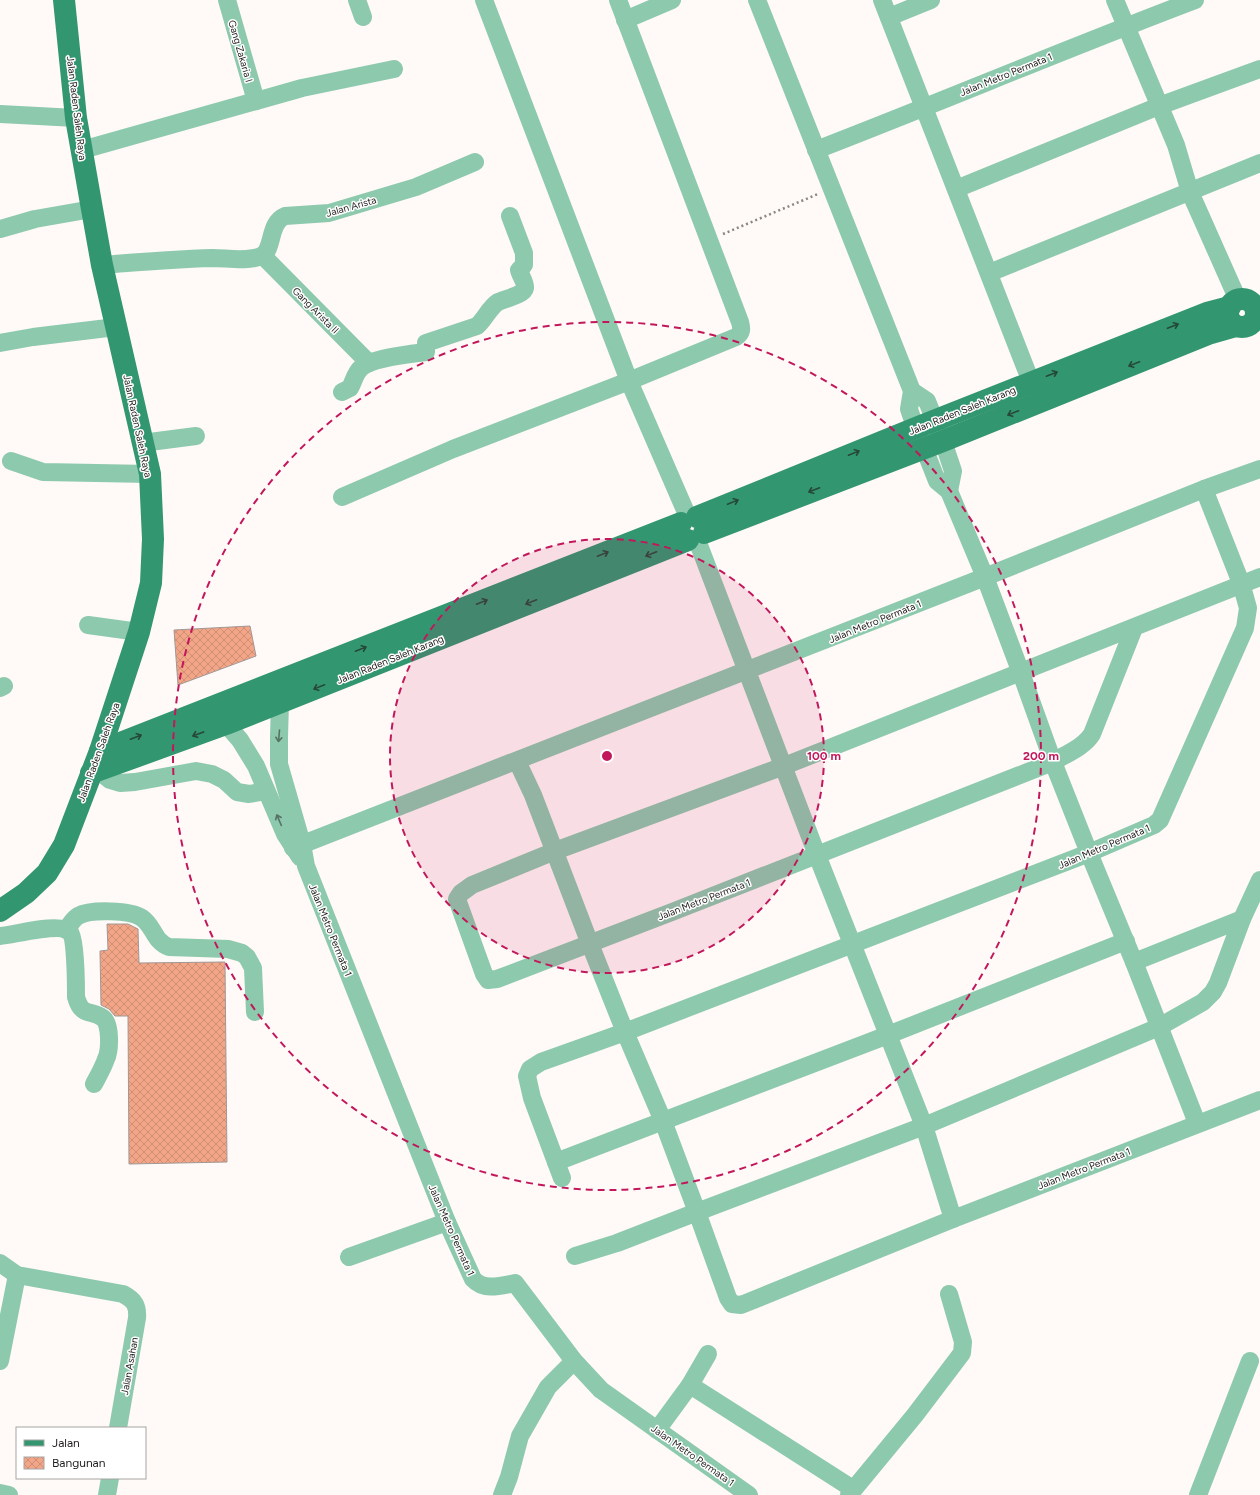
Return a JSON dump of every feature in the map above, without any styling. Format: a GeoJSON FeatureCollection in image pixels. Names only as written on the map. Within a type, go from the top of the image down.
{"type":"FeatureCollection","features":[{"type":"Feature","properties":{"kind":"main road","name":"Jalan Raden Saleh Raya"},"geometry":{"type":"LineString","coordinates":[[0,911],[26,893],[47,873],[64,845],[96,765],[139,632],[151,583],[153,539],[150,474],[102,265],[76,118],[64,0]]}},
{"type":"Feature","properties":{"kind":"main road","name":"Jalan Raden Saleh Karang"},"geometry":{"type":"LineString","coordinates":[[96,765],[692,528],[925,424],[1207,313],[1246,309]]}},
{"type":"Feature","properties":{"kind":"main road","name":"Jalan Raden Saleh Karang"},"geometry":{"type":"LineString","coordinates":[[692,528],[934,444],[1208,334],[1246,309]]}},
{"type":"Feature","properties":{"kind":"street","name":"Gang Zakaria I"},"geometry":{"type":"LineString","coordinates":[[227,0],[256,101]]}},
{"type":"Feature","properties":{"kind":"street"},"geometry":{"type":"LineString","coordinates":[[357,0],[362,17]]}},
{"type":"Feature","properties":{"kind":"street"},"geometry":{"type":"LineString","coordinates":[[484,0],[629,381],[692,528],[817,855],[924,1126],[954,1219]]}},
{"type":"Feature","properties":{"kind":"street"},"geometry":{"type":"LineString","coordinates":[[342,497],[453,449],[629,381],[736,337],[740,334],[742,329],[740,322],[618,0]]}},
{"type":"Feature","properties":{"kind":"street"},"geometry":{"type":"LineString","coordinates":[[625,20],[672,0]]}},
{"type":"Feature","properties":{"kind":"street"},"geometry":{"type":"LineString","coordinates":[[757,0],[912,391],[909,409],[925,424],[934,444],[953,471],[949,491],[985,578],[1053,762],[1197,1123]]}},
{"type":"Feature","properties":{"kind":"street"},"geometry":{"type":"LineString","coordinates":[[882,0],[1031,382]]}},
{"type":"Feature","properties":{"kind":"street"},"geometry":{"type":"LineString","coordinates":[[889,17],[931,0]]}},
{"type":"Feature","properties":{"kind":"street"},"geometry":{"type":"LineString","coordinates":[[1115,0],[1176,145],[1190,192],[1246,309]]}},
{"type":"Feature","properties":{"kind":"street","name":"Jalan Metro Permata 1"},"geometry":{"type":"LineString","coordinates":[[816,150],[924,108],[1024,66],[1196,0]]}},
{"type":"Feature","properties":{"kind":"street"},"geometry":{"type":"LineString","coordinates":[[82,150],[302,88],[394,69]]}},
{"type":"Feature","properties":{"kind":"street"},"geometry":{"type":"LineString","coordinates":[[956,189],[1159,106],[1260,69]]}},
{"type":"Feature","properties":{"kind":"street"},"geometry":{"type":"LineString","coordinates":[[0,114],[76,118]]}},
{"type":"Feature","properties":{"kind":"street","name":"Jalan Arista"},"geometry":{"type":"LineString","coordinates":[[263,256],[267,251],[272,232],[281,218],[285,216],[329,213],[416,186],[476,162]]}},
{"type":"Feature","properties":{"kind":"street"},"geometry":{"type":"LineString","coordinates":[[989,273],[1260,163]]}},
{"type":"Feature","properties":{"kind":"street"},"geometry":{"type":"LineString","coordinates":[[0,229],[36,219],[92,209]]}},
{"type":"Feature","properties":{"kind":"street"},"geometry":{"type":"LineString","coordinates":[[342,392],[350,388],[357,373],[362,367],[369,363],[426,352],[426,343],[477,326],[498,302],[519,294],[525,290],[526,286],[519,270],[524,265],[524,253],[510,216]]}},
{"type":"Feature","properties":{"kind":"street"},"geometry":{"type":"LineString","coordinates":[[102,265],[212,258],[255,258],[263,256]]}},
{"type":"Feature","properties":{"kind":"street","name":"Gang Arista II"},"geometry":{"type":"LineString","coordinates":[[263,256],[369,363]]}},
{"type":"Feature","properties":{"kind":"street"},"geometry":{"type":"LineString","coordinates":[[0,343],[33,337],[116,327]]}},
{"type":"Feature","properties":{"kind":"street"},"geometry":{"type":"LineString","coordinates":[[142,443],[196,436]]}},
{"type":"Feature","properties":{"kind":"street"},"geometry":{"type":"LineString","coordinates":[[11,461],[43,472],[150,474]]}},
{"type":"Feature","properties":{"kind":"street","name":"Jalan Metro Permata 1"},"geometry":{"type":"LineString","coordinates":[[298,846],[985,578],[1204,489],[1260,469]]}},
{"type":"Feature","properties":{"kind":"street","name":"Jalan Metro Permata 1"},"geometry":{"type":"LineString","coordinates":[[1126,942],[663,1121],[559,1170],[532,1098],[527,1076],[530,1069],[541,1062],[625,1032],[1089,853],[1154,825],[1160,820],[1245,628],[1248,608],[1241,583],[1204,489]]}},
{"type":"Feature","properties":{"kind":"street","name":"Jalan Metro Permata 1"},"geometry":{"type":"LineString","coordinates":[[1134,628],[1089,740],[1053,762],[590,944],[496,979],[488,980],[484,974],[458,903],[458,896],[472,885],[555,851],[784,766],[1134,628],[1260,576]]}},
{"type":"Feature","properties":{"kind":"street"},"geometry":{"type":"LineString","coordinates":[[88,625],[139,632]]}},
{"type":"Feature","properties":{"kind":"street","name":"Jalan Metro Permata 1"},"geometry":{"type":"LineString","coordinates":[[277,693],[279,764],[298,846],[447,1222],[473,1279],[478,1285],[490,1287],[515,1283],[574,1361],[601,1390],[749,1495]]}},
{"type":"Feature","properties":{"kind":"street","name":"Jalan Metro Permata 1"},"geometry":{"type":"LineString","coordinates":[[222,715],[252,760],[285,834],[298,846]]}},
{"type":"Feature","properties":{"kind":"street","name":"Jalan Metro Permata 1"},"geometry":{"type":"LineString","coordinates":[[517,761],[533,795],[625,1032],[663,1121],[728,1298],[732,1304],[737,1305],[748,1303],[954,1219],[1197,1123],[1260,1100]]}},
{"type":"Feature","properties":{"kind":"street"},"geometry":{"type":"LineString","coordinates":[[96,765],[110,780],[120,783],[196,772],[212,774],[224,780],[236,792],[249,794],[266,791]]}},
{"type":"Feature","properties":{"kind":"street"},"geometry":{"type":"LineString","coordinates":[[576,1256],[617,1243],[924,1126],[1159,1027],[1203,1002],[1214,992],[1242,919],[1260,880]]}},
{"type":"Feature","properties":{"kind":"street"},"geometry":{"type":"LineString","coordinates":[[66,930],[73,921],[84,913],[102,911],[131,914],[143,918],[164,945],[169,947],[228,949],[242,953],[247,957],[253,968],[255,1012]]}},
{"type":"Feature","properties":{"kind":"street"},"geometry":{"type":"LineString","coordinates":[[1134,962],[1242,919]]}},
{"type":"Feature","properties":{"kind":"street"},"geometry":{"type":"LineString","coordinates":[[0,936],[33,930],[66,930],[70,932],[73,937],[76,997],[78,1004],[87,1012],[103,1017],[108,1027],[109,1052],[94,1084]]}},
{"type":"Feature","properties":{"kind":"street"},"geometry":{"type":"LineString","coordinates":[[349,1257],[447,1222]]}},
{"type":"Feature","properties":{"kind":"street"},"geometry":{"type":"LineString","coordinates":[[0,1263],[17,1275],[0,1361]]}},
{"type":"Feature","properties":{"kind":"street","name":"Jalan Asahan"},"geometry":{"type":"LineString","coordinates":[[17,1275],[123,1294],[136,1303],[138,1310],[137,1318],[118,1427]]}},
{"type":"Feature","properties":{"kind":"street"},"geometry":{"type":"LineString","coordinates":[[690,1385],[851,1492],[915,1415],[962,1353],[963,1342],[949,1294]]}},
{"type":"Feature","properties":{"kind":"street"},"geometry":{"type":"LineString","coordinates":[[657,1430],[690,1385],[708,1354]]}},
{"type":"Feature","properties":{"kind":"street"},"geometry":{"type":"LineString","coordinates":[[502,1495],[520,1436],[548,1387],[574,1361]]}},
{"type":"Feature","properties":{"kind":"street"},"geometry":{"type":"LineString","coordinates":[[1198,1495],[1250,1361]]}},
{"type":"Feature","properties":{"kind":"street"},"geometry":{"type":"LineString","coordinates":[[107,1495],[110,1479]]}},
{"type":"Feature","properties":{"kind":"street"},"geometry":{"type":"LineString","coordinates":[[0,1494],[9,1495]]}},
{"type":"Feature","properties":{"kind":"path"},"geometry":{"type":"LineString","coordinates":[[709,240],[832,189]]}},
{"type":"Feature","properties":{"kind":"building"},"geometry":{"type":"Polygon","coordinates":[[[250,626],[256,656],[178,685],[174,630],[250,626]]]}},
{"type":"Feature","properties":{"kind":"building"},"geometry":{"type":"Polygon","coordinates":[[[107,924],[128,924],[138,929],[139,963],[225,962],[227,1162],[129,1164],[128,1016],[115,1016],[109,1009],[101,1005],[100,951],[108,950],[107,924]]]}}]}
